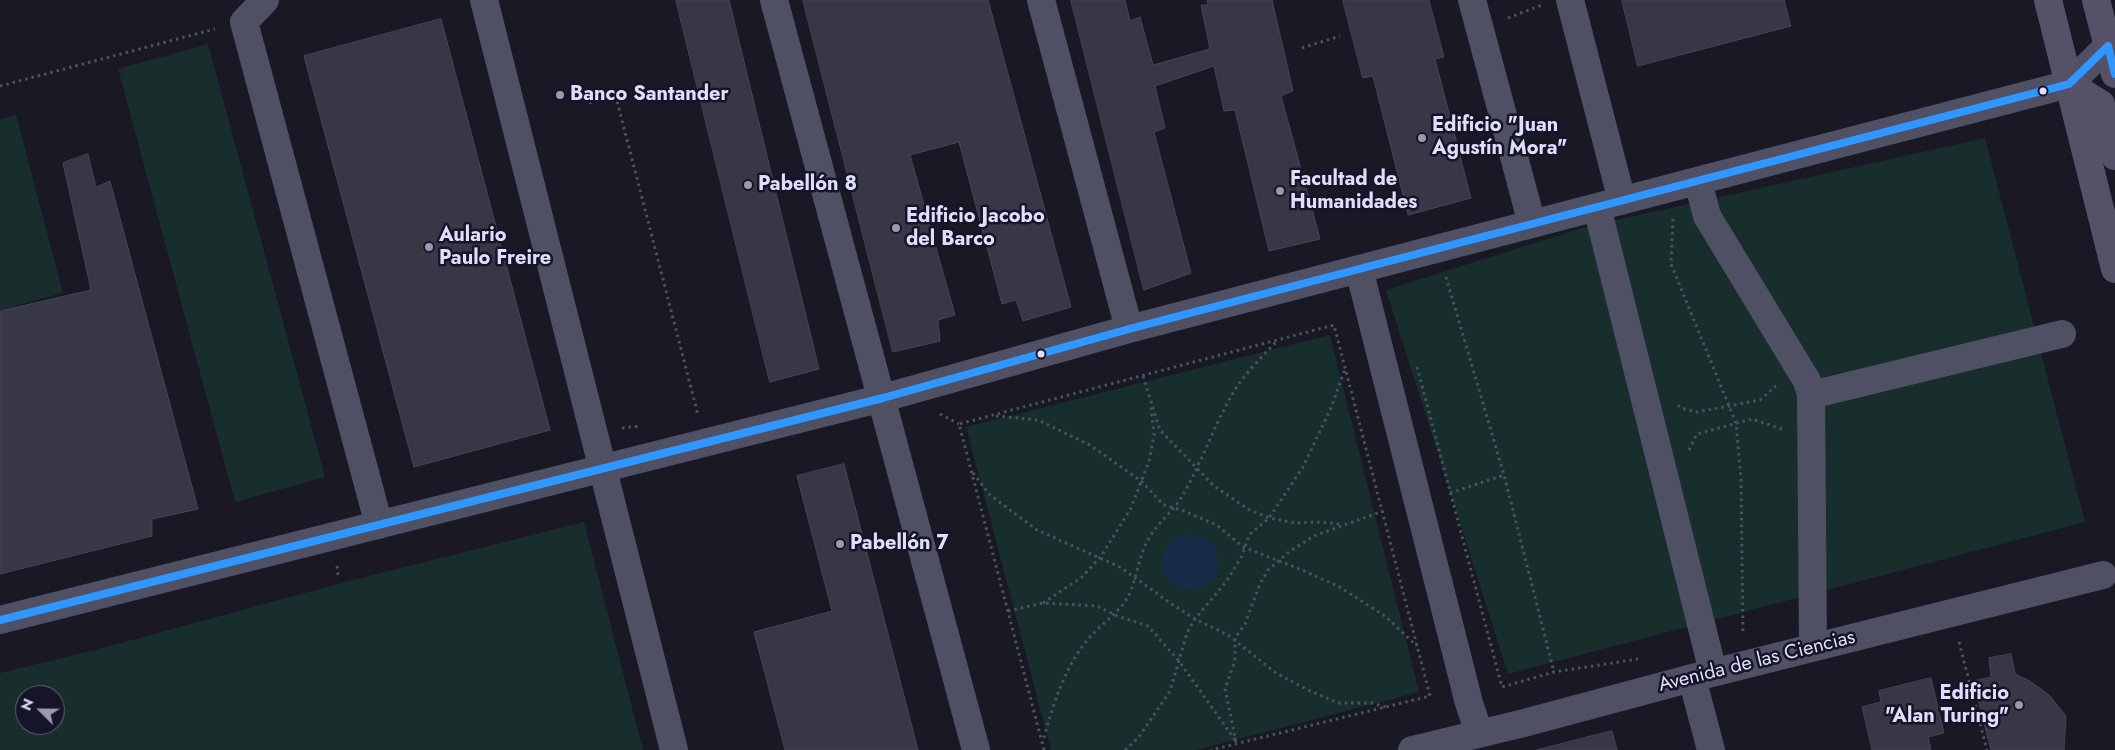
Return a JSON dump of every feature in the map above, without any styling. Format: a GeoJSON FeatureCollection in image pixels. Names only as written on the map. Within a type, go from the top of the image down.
{"type":"FeatureCollection","features":[{"type":"Feature","properties":{"kind":"main road"},"geometry":{"type":"LineString","coordinates":[[2048,0],[2115,269]]}},
{"type":"Feature","properties":{"kind":"main road"},"geometry":{"type":"LineString","coordinates":[[2096,0],[2111,46],[2115,74]]}},
{"type":"Feature","properties":{"kind":"main road"},"geometry":{"type":"LineString","coordinates":[[2069,84],[2101,104],[2115,156]]}},
{"type":"Feature","properties":{"kind":"street"},"geometry":{"type":"LineString","coordinates":[[264,0],[244,22],[379,525]]}},
{"type":"Feature","properties":{"kind":"street"},"geometry":{"type":"LineString","coordinates":[[484,0],[674,750]]}},
{"type":"Feature","properties":{"kind":"street"},"geometry":{"type":"LineString","coordinates":[[774,0],[976,750]]}},
{"type":"Feature","properties":{"kind":"street"},"geometry":{"type":"LineString","coordinates":[[1041,0],[1129,329]]}},
{"type":"Feature","properties":{"kind":"street"},"geometry":{"type":"LineString","coordinates":[[1472,0],[1532,224]]}},
{"type":"Feature","properties":{"kind":"street"},"geometry":{"type":"LineString","coordinates":[[1570,0],[1702,675],[1711,750]]}},
{"type":"Feature","properties":{"kind":"street"},"geometry":{"type":"LineString","coordinates":[[0,620],[882,398],[1129,329],[2069,84],[2111,46]]}},
{"type":"Feature","properties":{"kind":"street"},"geometry":{"type":"LineString","coordinates":[[1698,181],[1707,216],[1807,381],[1811,395],[1813,647]]}},
{"type":"Feature","properties":{"kind":"street"},"geometry":{"type":"LineString","coordinates":[[1359,269],[1469,703],[1479,733]]}},
{"type":"Feature","properties":{"kind":"street"},"geometry":{"type":"LineString","coordinates":[[1811,395],[2062,334]]}},
{"type":"Feature","properties":{"kind":"street","name":"Avenida de las Ciencias"},"geometry":{"type":"LineString","coordinates":[[1412,750],[1524,723],[1702,675],[2103,575]]}},
{"type":"Feature","properties":{"kind":"path"},"geometry":{"type":"LineString","coordinates":[[0,86],[220,28]]}},
{"type":"Feature","properties":{"kind":"path"},"geometry":{"type":"LineString","coordinates":[[1302,48],[1340,36]]}},
{"type":"Feature","properties":{"kind":"path"},"geometry":{"type":"LineString","coordinates":[[589,103],[616,97],[698,418]]}},
{"type":"Feature","properties":{"kind":"path"},"geometry":{"type":"LineString","coordinates":[[1674,212],[1671,264],[1736,423],[1742,479],[1743,637]]}},
{"type":"Feature","properties":{"kind":"path"},"geometry":{"type":"LineString","coordinates":[[1454,272],[1445,275],[1504,475],[1554,672]]}},
{"type":"Feature","properties":{"kind":"path"},"geometry":{"type":"LineString","coordinates":[[1044,750],[959,424],[1334,325],[1430,696],[1387,708],[1236,742],[1211,750]]}},
{"type":"Feature","properties":{"kind":"path"},"geometry":{"type":"LineString","coordinates":[[1042,745],[1052,706],[1073,658],[1091,636],[1115,615],[1128,596],[1148,540],[1180,501],[1197,470],[1214,430],[1234,391],[1278,340]]}},
{"type":"Feature","properties":{"kind":"path"},"geometry":{"type":"LineString","coordinates":[[1415,358],[1502,687],[1554,672],[1641,658]]}},
{"type":"Feature","properties":{"kind":"path"},"geometry":{"type":"LineString","coordinates":[[1125,750],[1139,737],[1170,691],[1187,633],[1195,619],[1226,582],[1242,556],[1249,535],[1269,518],[1303,467],[1332,408],[1346,368]]}},
{"type":"Feature","properties":{"kind":"path"},"geometry":{"type":"LineString","coordinates":[[1142,376],[1160,430],[1214,486],[1248,509],[1269,518],[1295,523],[1316,522],[1346,525],[1314,536],[1289,552],[1268,570],[1235,641],[1235,661],[1225,689],[1236,742]]}},
{"type":"Feature","properties":{"kind":"path"},"geometry":{"type":"LineString","coordinates":[[1729,406],[1760,400],[1776,386],[1778,377]]}},
{"type":"Feature","properties":{"kind":"path"},"geometry":{"type":"LineString","coordinates":[[1042,603],[1082,577],[1099,558],[1131,508],[1149,461],[1154,435],[1150,401]]}},
{"type":"Feature","properties":{"kind":"path"},"geometry":{"type":"LineString","coordinates":[[992,415],[1038,420],[1090,445],[1141,481],[1164,505],[1217,525],[1245,548],[1338,586],[1385,616],[1417,646]]}},
{"type":"Feature","properties":{"kind":"path"},"geometry":{"type":"LineString","coordinates":[[1736,423],[1752,419],[1788,431]]}},
{"type":"Feature","properties":{"kind":"path"},"geometry":{"type":"LineString","coordinates":[[972,470],[990,496],[1037,530],[1120,567],[1195,619],[1228,635],[1276,673],[1338,703],[1372,703],[1387,708]]}},
{"type":"Feature","properties":{"kind":"path"},"geometry":{"type":"LineString","coordinates":[[1450,493],[1504,475]]}},
{"type":"Feature","properties":{"kind":"path"},"geometry":{"type":"LineString","coordinates":[[1008,611],[1042,603],[1097,606],[1115,615],[1148,626],[1179,661],[1236,742]]}},
{"type":"Feature","properties":{"kind":"path"},"geometry":{"type":"LineString","coordinates":[[1958,638],[1987,750]]}},
{"type":"Feature","properties":{"kind":"green space"},"geometry":{"type":"Polygon","coordinates":[[[208,44],[325,477],[235,502],[118,69],[208,44]]]}},
{"type":"Feature","properties":{"kind":"green space"},"geometry":{"type":"Polygon","coordinates":[[[16,115],[63,293],[0,310],[0,119],[16,115]]]}},
{"type":"Feature","properties":{"kind":"green space"},"geometry":{"type":"Polygon","coordinates":[[[1985,138],[2085,522],[1508,674],[1386,290],[1585,227],[1985,138]]]}},
{"type":"Feature","properties":{"kind":"green space"},"geometry":{"type":"Polygon","coordinates":[[[1330,335],[1419,692],[1196,750],[1051,750],[966,427],[1330,335]]]}},
{"type":"Feature","properties":{"kind":"green space"},"geometry":{"type":"Polygon","coordinates":[[[584,522],[643,750],[0,750],[0,673],[95,650],[345,582],[584,522]]]}},
{"type":"Feature","properties":{"kind":"water"},"geometry":{"type":"Polygon","coordinates":[[[1185,534],[1195,534],[1210,542],[1216,551],[1218,562],[1216,573],[1210,582],[1195,590],[1185,590],[1174,585],[1167,578],[1162,567],[1162,557],[1167,546],[1174,539],[1185,534]]]}},
{"type":"Feature","properties":{"kind":"building","name":"Pabellón 8"},"geometry":{"type":"Polygon","coordinates":[[[676,0],[729,0],[819,369],[770,382],[676,0]]]}},
{"type":"Feature","properties":{"kind":"building","name":"Edificio Jacobo del Barco"},"geometry":{"type":"Polygon","coordinates":[[[803,0],[988,0],[1071,307],[1023,321],[1016,300],[1002,304],[959,142],[910,155],[955,315],[938,320],[940,341],[893,352],[803,0]]]}},
{"type":"Feature","properties":{"kind":"building","name":"Facultad de Humanidades"},"geometry":{"type":"Polygon","coordinates":[[[1071,0],[1125,0],[1130,21],[1140,17],[1153,65],[1210,49],[1201,5],[1208,5],[1207,0],[1272,0],[1293,91],[1281,96],[1320,239],[1269,251],[1235,110],[1224,111],[1214,66],[1155,86],[1165,128],[1154,132],[1191,273],[1144,290],[1071,0]]]}},
{"type":"Feature","properties":{"kind":"building","name":"Edificio \"Juan Agustín Mora\""},"geometry":{"type":"Polygon","coordinates":[[[1343,0],[1429,0],[1444,57],[1435,59],[1471,198],[1408,215],[1373,76],[1363,78],[1343,0]]]}},
{"type":"Feature","properties":{"kind":"building"},"geometry":{"type":"Polygon","coordinates":[[[1622,0],[1784,0],[1791,26],[1638,66],[1622,0]]]}},
{"type":"Feature","properties":{"kind":"building","name":"Aulario Paulo Freire"},"geometry":{"type":"Polygon","coordinates":[[[441,19],[550,430],[414,467],[304,56],[441,19]]]}},
{"type":"Feature","properties":{"kind":"building"},"geometry":{"type":"Polygon","coordinates":[[[88,154],[96,187],[110,181],[198,509],[152,519],[152,536],[0,574],[0,311],[91,290],[63,163],[88,154]]]}},
{"type":"Feature","properties":{"kind":"building","name":"Pabellón 7"},"geometry":{"type":"Polygon","coordinates":[[[844,464],[918,750],[785,750],[754,632],[832,611],[797,476],[844,464]]]}},
{"type":"Feature","properties":{"kind":"building","name":"Edificio \"Alan Turing\""},"geometry":{"type":"Polygon","coordinates":[[[2011,654],[2015,674],[2030,681],[2049,695],[2066,716],[2064,750],[1991,750],[1973,681],[1991,677],[1989,658],[2011,654]]]}},
{"type":"Feature","properties":{"kind":"building"},"geometry":{"type":"Polygon","coordinates":[[[1931,678],[1944,733],[1928,737],[1931,749],[1872,750],[1862,707],[1881,702],[1879,691],[1931,678]]]}},
{"type":"Feature","properties":{"kind":"building"},"geometry":{"type":"Polygon","coordinates":[[[1612,731],[1617,750],[1537,750],[1612,731]]]}},
{"type":"Feature","properties":{"kind":"transit line"},"geometry":{"type":"LineString","coordinates":[[0,620],[883,398],[1129,329],[2069,84],[2108,46],[2115,74]]}},
{"type":"Feature","properties":{"kind":"place","name":"Banco Santander"},"geometry":{"type":"Point","coordinates":[560,95]}},
{"type":"Feature","properties":{"kind":"place","name":"Edificio \"Juan Agustín Mora\""},"geometry":{"type":"Point","coordinates":[1422,138]}},
{"type":"Feature","properties":{"kind":"place","name":"Pabellón 8"},"geometry":{"type":"Point","coordinates":[748,185]}},
{"type":"Feature","properties":{"kind":"place","name":"Facultad de Humanidades"},"geometry":{"type":"Point","coordinates":[1280,191]}},
{"type":"Feature","properties":{"kind":"place","name":"Edificio Jacobo del Barco"},"geometry":{"type":"Point","coordinates":[896,228]}},
{"type":"Feature","properties":{"kind":"place","name":"Aulario Paulo Freire"},"geometry":{"type":"Point","coordinates":[429,247]}},
{"type":"Feature","properties":{"kind":"place","name":"Pabellón 7"},"geometry":{"type":"Point","coordinates":[840,544]}},
{"type":"Feature","properties":{"kind":"place","name":"Edificio \"Alan Turing\""},"geometry":{"type":"Point","coordinates":[2019,705]}}]}
